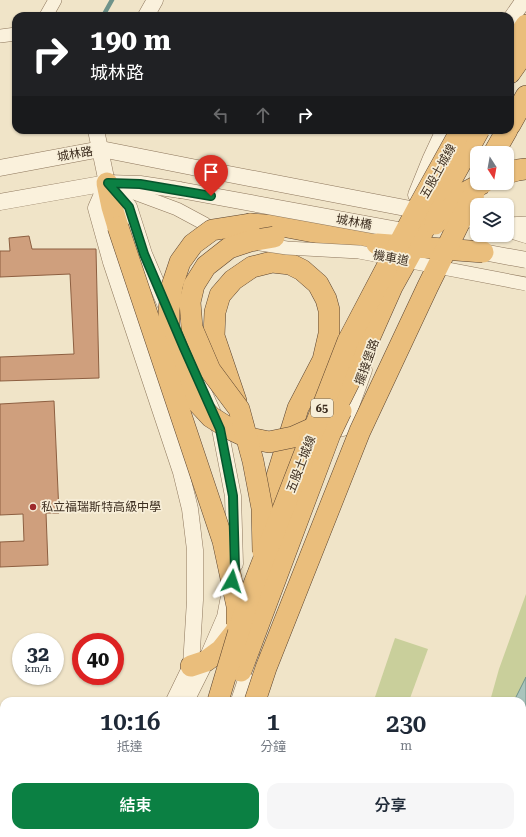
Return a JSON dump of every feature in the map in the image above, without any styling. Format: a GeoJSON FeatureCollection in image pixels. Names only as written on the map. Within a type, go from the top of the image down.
{"type":"FeatureCollection","features":[{"type":"Feature","properties":{"kind":"highway"},"geometry":{"type":"LineString","coordinates":[[514,43],[526,25]]}},
{"type":"Feature","properties":{"kind":"highway"},"geometry":{"type":"LineString","coordinates":[[514,67],[526,50]]}},
{"type":"Feature","properties":{"kind":"highway"},"geometry":{"type":"LineString","coordinates":[[514,118],[526,96]]}},
{"type":"Feature","properties":{"kind":"highway","name":"五股土城線"},"geometry":{"type":"LineString","coordinates":[[232,697],[249,596],[348,341],[459,134]]}},
{"type":"Feature","properties":{"kind":"highway"},"geometry":{"type":"LineString","coordinates":[[377,244],[282,226],[250,224],[212,230],[192,244],[180,262],[172,286],[169,310],[169,331],[180,372],[185,384],[198,403],[212,417],[230,429],[249,438],[269,442],[293,437],[322,424],[341,398],[392,287],[477,134]]}},
{"type":"Feature","properties":{"kind":"highway"},"geometry":{"type":"LineString","coordinates":[[498,146],[505,134]]}},
{"type":"Feature","properties":{"kind":"highway"},"geometry":{"type":"LineString","coordinates":[[514,171],[526,169]]}},
{"type":"Feature","properties":{"kind":"highway"},"geometry":{"type":"LineString","coordinates":[[108,183],[112,207],[118,227],[223,541],[237,606],[238,656],[232,697]]}},
{"type":"Feature","properties":{"kind":"highway"},"geometry":{"type":"LineString","coordinates":[[232,697],[330,434],[431,227],[470,190]]}},
{"type":"Feature","properties":{"kind":"highway"},"geometry":{"type":"LineString","coordinates":[[256,697],[266,668],[360,431],[476,190]]}},
{"type":"Feature","properties":{"kind":"highway"},"geometry":{"type":"LineString","coordinates":[[239,409],[210,370],[192,328],[190,302],[194,285],[206,266],[229,248],[250,241],[274,237],[483,252]]}},
{"type":"Feature","properties":{"kind":"highway"},"geometry":{"type":"LineString","coordinates":[[199,663],[221,650],[241,624],[273,489],[298,408],[323,360],[329,334],[329,310],[326,299],[318,284],[302,270],[290,264],[272,262],[252,267],[234,280],[220,295],[215,312],[214,336],[239,409],[253,461],[262,508],[264,568],[254,638],[232,697]]}},
{"type":"Feature","properties":{"kind":"street"},"geometry":{"type":"LineString","coordinates":[[48,12],[55,0]]}},
{"type":"Feature","properties":{"kind":"street"},"geometry":{"type":"LineString","coordinates":[[148,12],[155,0]]}},
{"type":"Feature","properties":{"kind":"street"},"geometry":{"type":"LineString","coordinates":[[514,14],[524,0]]}},
{"type":"Feature","properties":{"kind":"street"},"geometry":{"type":"LineString","coordinates":[[0,36],[12,34]]}},
{"type":"Feature","properties":{"kind":"street"},"geometry":{"type":"LineString","coordinates":[[97,134],[108,183],[129,207],[144,254],[220,429],[233,496],[235,569],[225,617],[199,663],[177,697]]}},
{"type":"Feature","properties":{"kind":"street","name":"擺接堡路"},"geometry":{"type":"LineString","coordinates":[[233,697],[273,602],[310,497],[321,444],[362,313],[406,221],[442,134]]}},
{"type":"Feature","properties":{"kind":"street","name":"城林路"},"geometry":{"type":"LineString","coordinates":[[0,168],[101,149],[197,168]]}},
{"type":"Feature","properties":{"kind":"street","name":"城林橋"},"geometry":{"type":"LineString","coordinates":[[197,168],[470,220]]}},
{"type":"Feature","properties":{"kind":"street"},"geometry":{"type":"LineString","coordinates":[[108,183],[96,208],[111,262],[181,472],[190,509],[195,550],[195,600],[199,663],[187,697]]}},
{"type":"Feature","properties":{"kind":"street"},"geometry":{"type":"LineString","coordinates":[[0,202],[108,183],[177,209],[205,224]]}},
{"type":"Feature","properties":{"kind":"street","name":"城林橋"},"geometry":{"type":"LineString","coordinates":[[108,183],[140,184],[180,190],[412,233],[483,252],[526,260]]}},
{"type":"Feature","properties":{"kind":"street"},"geometry":{"type":"LineString","coordinates":[[514,224],[526,223]]}},
{"type":"Feature","properties":{"kind":"street"},"geometry":{"type":"LineString","coordinates":[[514,231],[526,235]]}},
{"type":"Feature","properties":{"kind":"street","name":"機車道"},"geometry":{"type":"LineString","coordinates":[[254,243],[287,248],[359,252],[526,284]]}},
{"type":"Feature","properties":{"kind":"green space"},"geometry":{"type":"Polygon","coordinates":[[[526,594],[526,697],[491,697],[499,669],[526,594]]]}},
{"type":"Feature","properties":{"kind":"green space"},"geometry":{"type":"Polygon","coordinates":[[[395,638],[428,649],[410,697],[375,697],[395,638]]]}},
{"type":"Feature","properties":{"kind":"water"},"geometry":{"type":"Polygon","coordinates":[[[526,677],[526,697],[516,697],[526,677]]]}},
{"type":"Feature","properties":{"kind":"building"},"geometry":{"type":"Polygon","coordinates":[[[29,236],[32,249],[96,249],[99,378],[0,381],[0,357],[74,354],[70,274],[0,277],[0,251],[10,251],[9,238],[29,236]]]}},
{"type":"Feature","properties":{"kind":"building"},"geometry":{"type":"Polygon","coordinates":[[[54,401],[59,513],[46,513],[48,565],[0,567],[0,542],[24,541],[23,514],[0,515],[0,404],[54,401]]]}},
{"type":"Feature","properties":{"kind":"waterway"},"geometry":{"type":"LineString","coordinates":[[105,12],[112,0]]}},
{"type":"Feature","properties":{"kind":"place","name":"私立福瑞斯特高級中學"},"geometry":{"type":"Point","coordinates":[33,507]}},
{"type":"Feature","properties":{"kind":"route"},"geometry":{"type":"LineString","coordinates":[[211,196],[140,184],[108,183],[129,207],[144,254],[220,429],[233,496],[235,569],[232,581]]}}]}
